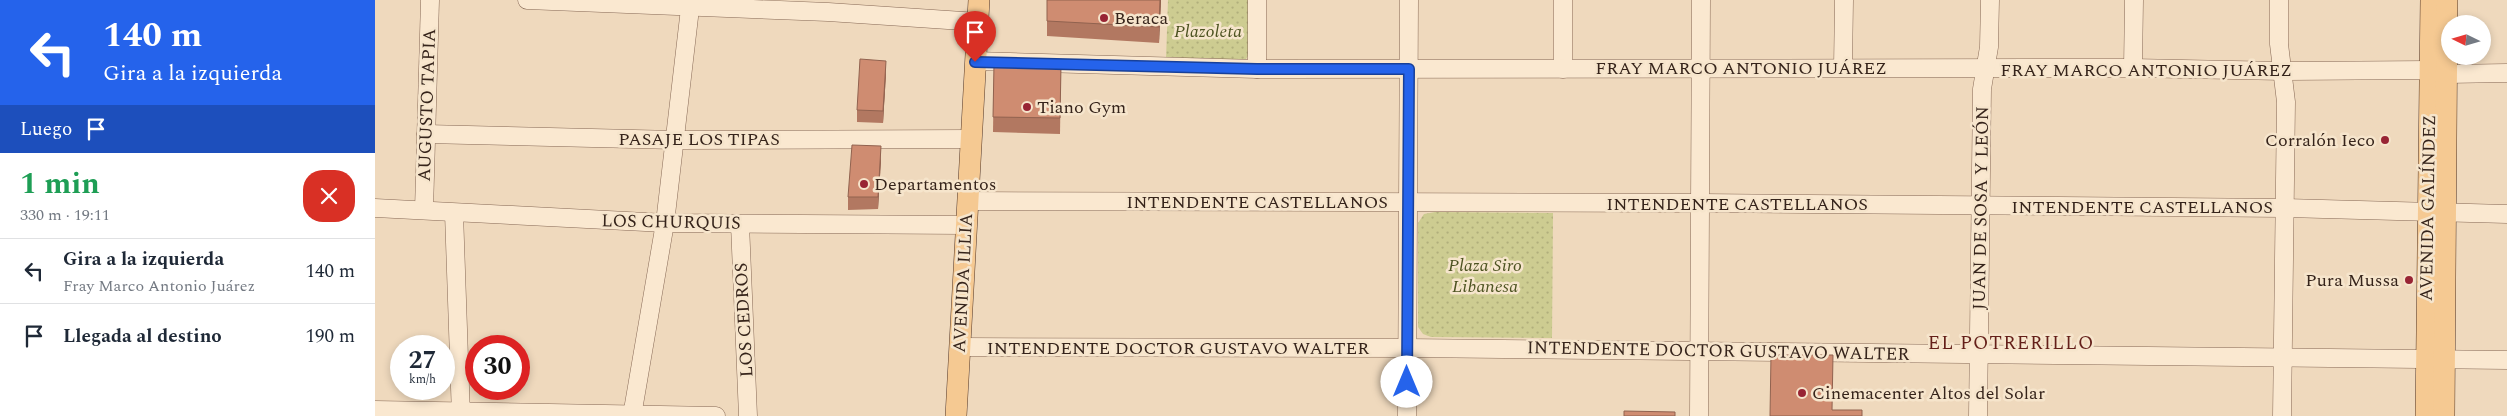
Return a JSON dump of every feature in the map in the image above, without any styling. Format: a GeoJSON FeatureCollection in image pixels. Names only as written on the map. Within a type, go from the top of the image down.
{"type":"FeatureCollection","features":[{"type":"Feature","properties":{"kind":"main road","name":"AVENIDA ILLIA"},"geometry":{"type":"LineString","coordinates":[[956,416],[979,0]]}},
{"type":"Feature","properties":{"kind":"main road","name":"AVENIDA GALÍNDEZ"},"geometry":{"type":"LineString","coordinates":[[2426,416],[2435,359],[2437,213],[2438,72],[2431,0]]}},
{"type":"Feature","properties":{"kind":"main road","name":"AVENIDA GALÍNDEZ"},"geometry":{"type":"LineString","coordinates":[[2438,72],[2447,0]]}},
{"type":"Feature","properties":{"kind":"main road","name":"AVENIDA GALÍNDEZ"},"geometry":{"type":"LineString","coordinates":[[2435,359],[2444,416]]}},
{"type":"Feature","properties":{"kind":"street","name":"AUGUSTO TAPIA"},"geometry":{"type":"LineString","coordinates":[[424,210],[430,0]]}},
{"type":"Feature","properties":{"kind":"street"},"geometry":{"type":"LineString","coordinates":[[527,0],[828,6],[978,22]]}},
{"type":"Feature","properties":{"kind":"street"},"geometry":{"type":"LineString","coordinates":[[1257,0],[1257,69]]}},
{"type":"Feature","properties":{"kind":"street"},"geometry":{"type":"LineString","coordinates":[[1407,416],[1409,0]]}},
{"type":"Feature","properties":{"kind":"street"},"geometry":{"type":"LineString","coordinates":[[1563,0],[1563,69]]}},
{"type":"Feature","properties":{"kind":"street"},"geometry":{"type":"LineString","coordinates":[[1699,416],[1701,0]]}},
{"type":"Feature","properties":{"kind":"street"},"geometry":{"type":"LineString","coordinates":[[1843,68],[1845,0]]}},
{"type":"Feature","properties":{"kind":"street","name":"JUAN DE SOSA Y LEÓN"},"geometry":{"type":"LineString","coordinates":[[1978,416],[1982,89],[1989,47],[1990,0]]}},
{"type":"Feature","properties":{"kind":"street"},"geometry":{"type":"LineString","coordinates":[[2133,68],[2134,0]]}},
{"type":"Feature","properties":{"kind":"street"},"geometry":{"type":"LineString","coordinates":[[2279,0],[2279,44],[2286,102],[2282,416]]}},
{"type":"Feature","properties":{"kind":"street"},"geometry":{"type":"LineString","coordinates":[[632,414],[665,223],[691,4]]}},
{"type":"Feature","properties":{"kind":"street","name":"FRAY MARCO ANTONIO JUÁREZ"},"geometry":{"type":"LineString","coordinates":[[975,62],[1257,69],[2133,68],[2507,73]]}},
{"type":"Feature","properties":{"kind":"street","name":"PASAJE LOS TIPAS"},"geometry":{"type":"LineString","coordinates":[[426,134],[676,140],[971,139]]}},
{"type":"Feature","properties":{"kind":"street","name":"INTENDENTE CASTELLANOS"},"geometry":{"type":"LineString","coordinates":[[968,201],[2284,208],[2507,214]]}},
{"type":"Feature","properties":{"kind":"street","name":"LOS CHURQUIS"},"geometry":{"type":"LineString","coordinates":[[375,208],[665,223],[966,225]]}},
{"type":"Feature","properties":{"kind":"street"},"geometry":{"type":"LineString","coordinates":[[454,213],[461,414]]}},
{"type":"Feature","properties":{"kind":"street","name":"LOS CEDROS"},"geometry":{"type":"LineString","coordinates":[[740,224],[748,416]]}},
{"type":"Feature","properties":{"kind":"street","name":"INTENDENTE DOCTOR GUSTAVO WALTER"},"geometry":{"type":"LineString","coordinates":[[960,348],[1407,348],[2507,360]]}},
{"type":"Feature","properties":{"kind":"street"},"geometry":{"type":"LineString","coordinates":[[375,410],[461,414],[716,416]]}},
{"type":"Feature","properties":{"kind":"green space","name":"Plazoleta"},"geometry":{"type":"Polygon","coordinates":[[[1168,0],[1250,0],[1250,53],[1244,62],[1166,60],[1168,0]]]}},
{"type":"Feature","properties":{"kind":"green space","name":"Plaza Siro Libanesa"},"geometry":{"type":"Polygon","coordinates":[[[1435,212],[1553,213],[1552,338],[1431,337],[1423,334],[1418,327],[1418,223],[1424,214],[1435,212]]]}},
{"type":"Feature","properties":{"kind":"building","name":"Beraca"},"geometry":{"type":"Polygon","coordinates":[[[1047,0],[1160,0],[1159,27],[1047,21],[1047,0]]]}},
{"type":"Feature","properties":{"kind":"building"},"geometry":{"type":"Polygon","coordinates":[[[860,59],[886,61],[883,111],[857,110],[860,59]]]}},
{"type":"Feature","properties":{"kind":"building","name":"Tiano Gym"},"geometry":{"type":"Polygon","coordinates":[[[994,65],[1061,66],[1060,118],[993,117],[994,65]]]}},
{"type":"Feature","properties":{"kind":"building","name":"Departamentos"},"geometry":{"type":"Polygon","coordinates":[[[852,145],[881,146],[878,197],[848,197],[852,145]]]}},
{"type":"Feature","properties":{"kind":"building","name":"Cinemacenter Altos del Solar"},"geometry":{"type":"Polygon","coordinates":[[[1771,355],[1833,355],[1832,410],[1862,410],[1862,416],[1770,416],[1771,355]]]}},
{"type":"Feature","properties":{"kind":"building"},"geometry":{"type":"Polygon","coordinates":[[[1624,411],[1675,412],[1675,416],[1624,416],[1624,411]]]}},
{"type":"Feature","properties":{"kind":"place","name":"Beraca"},"geometry":{"type":"Point","coordinates":[1104,18]}},
{"type":"Feature","properties":{"kind":"place","name":"Tiano Gym"},"geometry":{"type":"Point","coordinates":[1027,107]}},
{"type":"Feature","properties":{"kind":"place","name":"Corralón Ieco"},"geometry":{"type":"Point","coordinates":[2385,140]}},
{"type":"Feature","properties":{"kind":"place","name":"Departamentos"},"geometry":{"type":"Point","coordinates":[864,184]}},
{"type":"Feature","properties":{"kind":"place","name":"Pura Mussa"},"geometry":{"type":"Point","coordinates":[2409,280]}},
{"type":"Feature","properties":{"kind":"place","name":"Cinemacenter Altos del Solar"},"geometry":{"type":"Point","coordinates":[1802,393]}},
{"type":"Feature","properties":{"kind":"district","name":"EL POTRERILLO"},"geometry":{"type":"Point","coordinates":[2011,343]}},
{"type":"Feature","properties":{"kind":"route"},"geometry":{"type":"LineString","coordinates":[[975,62],[1257,69],[1409,69],[1407,382]]}}]}
